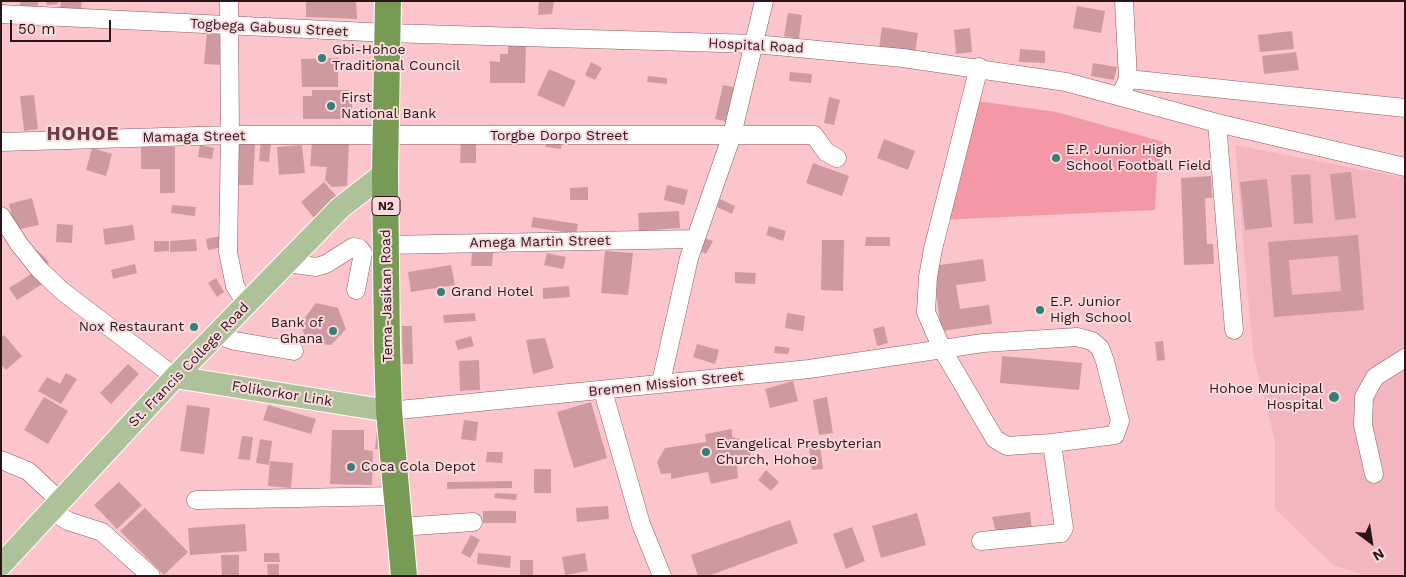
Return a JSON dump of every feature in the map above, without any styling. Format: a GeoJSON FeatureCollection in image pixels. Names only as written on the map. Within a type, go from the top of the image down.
{"type":"FeatureCollection","features":[{"type":"Feature","properties":{"kind":"highway","name":"Tema-Jasikan Road"},"geometry":{"type":"LineString","coordinates":[[388,1],[385,173],[390,411]]}},
{"type":"Feature","properties":{"kind":"highway","name":"N2"},"geometry":{"type":"LineString","coordinates":[[390,411],[404,576]]}},
{"type":"Feature","properties":{"kind":"main road","name":"St. Francis College Road"},"geometry":{"type":"LineString","coordinates":[[1,565],[175,377],[248,305],[340,208],[385,173]]}},
{"type":"Feature","properties":{"kind":"main road","name":"Folikorkor Link"},"geometry":{"type":"LineString","coordinates":[[175,377],[390,411]]}},
{"type":"Feature","properties":{"kind":"street"},"geometry":{"type":"LineString","coordinates":[[229,1],[230,135],[228,252],[235,286],[248,305]]}},
{"type":"Feature","properties":{"kind":"street"},"geometry":{"type":"LineString","coordinates":[[661,382],[694,239],[732,135],[764,1]]}},
{"type":"Feature","properties":{"kind":"street"},"geometry":{"type":"LineString","coordinates":[[1120,97],[1128,80],[1124,1]]}},
{"type":"Feature","properties":{"kind":"street","name":"Togbega Gabusu Street"},"geometry":{"type":"LineString","coordinates":[[1,14],[388,33]]}},
{"type":"Feature","properties":{"kind":"street","name":"Hospital Road"},"geometry":{"type":"LineString","coordinates":[[388,33],[755,44],[979,67],[1066,82],[1217,122],[1405,167]]}},
{"type":"Feature","properties":{"kind":"street"},"geometry":{"type":"LineString","coordinates":[[979,67],[933,249],[928,277],[926,312],[942,349],[995,439],[1007,446],[1052,443],[1064,528],[1061,533],[981,541]]}},
{"type":"Feature","properties":{"kind":"street"},"geometry":{"type":"LineString","coordinates":[[1128,80],[1405,108]]}},
{"type":"Feature","properties":{"kind":"street"},"geometry":{"type":"LineString","coordinates":[[1217,122],[1234,330]]}},
{"type":"Feature","properties":{"kind":"street","name":"Mamaga Street"},"geometry":{"type":"LineString","coordinates":[[1,142],[230,135],[386,136]]}},
{"type":"Feature","properties":{"kind":"street","name":"Torgbe Dorpo Street"},"geometry":{"type":"LineString","coordinates":[[386,136],[814,135],[826,152],[837,158]]}},
{"type":"Feature","properties":{"kind":"street"},"geometry":{"type":"LineString","coordinates":[[1,216],[24,250],[62,291],[175,377]]}},
{"type":"Feature","properties":{"kind":"street","name":"Amega Martin Street"},"geometry":{"type":"LineString","coordinates":[[386,245],[694,239]]}},
{"type":"Feature","properties":{"kind":"street"},"geometry":{"type":"LineString","coordinates":[[288,262],[316,267],[326,264],[353,247],[359,248],[363,253],[356,290]]}},
{"type":"Feature","properties":{"kind":"street"},"geometry":{"type":"LineString","coordinates":[[218,335],[236,341],[294,351]]}},
{"type":"Feature","properties":{"kind":"street","name":"Bremen Mission Street"},"geometry":{"type":"LineString","coordinates":[[390,411],[603,391],[661,382],[809,369],[983,343],[1077,337],[1092,341],[1100,348],[1105,361],[1120,421],[1118,430],[1115,435],[1052,443]]}},
{"type":"Feature","properties":{"kind":"street"},"geometry":{"type":"LineString","coordinates":[[1374,474],[1363,425],[1364,397],[1375,377],[1405,358]]}},
{"type":"Feature","properties":{"kind":"street"},"geometry":{"type":"LineString","coordinates":[[603,391],[641,524],[662,576]]}},
{"type":"Feature","properties":{"kind":"street"},"geometry":{"type":"LineString","coordinates":[[1,460],[28,471],[68,521],[102,532],[151,576]]}},
{"type":"Feature","properties":{"kind":"street"},"geometry":{"type":"LineString","coordinates":[[196,500],[396,496]]}},
{"type":"Feature","properties":{"kind":"street"},"geometry":{"type":"LineString","coordinates":[[399,527],[473,522]]}},
{"type":"Feature","properties":{"kind":"shaded area","name":"E.P. Junior High School Football Field"},"geometry":{"type":"Polygon","coordinates":[[[962,99],[1056,112],[1164,142],[1157,175],[1155,210],[939,220],[962,99]]]}},
{"type":"Feature","properties":{"kind":"shaded area","name":"Hohoe Municipal Hospital"},"geometry":{"type":"Polygon","coordinates":[[[1235,145],[1405,178],[1405,576],[1366,576],[1333,565],[1275,509],[1275,441],[1253,354],[1235,145]]]}},
{"type":"Feature","properties":{"kind":"building"},"geometry":{"type":"Polygon","coordinates":[[[21,1],[39,1],[36,10],[20,5],[21,1]]]}},
{"type":"Feature","properties":{"kind":"building"},"geometry":{"type":"Polygon","coordinates":[[[46,1],[58,1],[58,4],[47,5],[46,1]]]}},
{"type":"Feature","properties":{"kind":"building"},"geometry":{"type":"Polygon","coordinates":[[[61,1],[82,1],[81,9],[60,8],[61,1]]]}},
{"type":"Feature","properties":{"kind":"building"},"geometry":{"type":"Polygon","coordinates":[[[306,1],[356,1],[357,19],[306,17],[306,1]]]}},
{"type":"Feature","properties":{"kind":"building"},"geometry":{"type":"Polygon","coordinates":[[[539,1],[554,1],[552,14],[538,15],[539,1]]]}},
{"type":"Feature","properties":{"kind":"building"},"geometry":{"type":"Polygon","coordinates":[[[1077,6],[1105,11],[1101,33],[1073,28],[1077,6]]]}},
{"type":"Feature","properties":{"kind":"building"},"geometry":{"type":"Polygon","coordinates":[[[788,13],[802,15],[799,39],[784,36],[788,13]]]}},
{"type":"Feature","properties":{"kind":"building"},"geometry":{"type":"Polygon","coordinates":[[[882,27],[918,33],[915,53],[879,48],[882,27]]]}},
{"type":"Feature","properties":{"kind":"building"},"geometry":{"type":"Polygon","coordinates":[[[970,28],[972,52],[956,54],[954,30],[970,28]]]}},
{"type":"Feature","properties":{"kind":"building"},"geometry":{"type":"Polygon","coordinates":[[[1292,31],[1294,49],[1260,52],[1258,35],[1292,31]]]}},
{"type":"Feature","properties":{"kind":"building"},"geometry":{"type":"Polygon","coordinates":[[[207,32],[226,33],[223,65],[204,64],[207,32]]]}},
{"type":"Feature","properties":{"kind":"building"},"geometry":{"type":"Polygon","coordinates":[[[508,41],[526,41],[525,83],[490,83],[490,61],[500,62],[500,54],[508,54],[508,41]]]}},
{"type":"Feature","properties":{"kind":"building"},"geometry":{"type":"Polygon","coordinates":[[[1020,49],[1045,51],[1045,63],[1019,62],[1020,49]]]}},
{"type":"Feature","properties":{"kind":"building"},"geometry":{"type":"Polygon","coordinates":[[[1296,52],[1299,70],[1264,74],[1262,56],[1296,52]]]}},
{"type":"Feature","properties":{"kind":"building"},"geometry":{"type":"Polygon","coordinates":[[[338,58],[338,87],[302,87],[301,59],[338,58]]]}},
{"type":"Feature","properties":{"kind":"building"},"geometry":{"type":"Polygon","coordinates":[[[591,62],[602,68],[595,80],[585,75],[591,62]]]}},
{"type":"Feature","properties":{"kind":"building"},"geometry":{"type":"Polygon","coordinates":[[[1093,63],[1117,67],[1114,80],[1091,76],[1093,63]]]}},
{"type":"Feature","properties":{"kind":"building"},"geometry":{"type":"Polygon","coordinates":[[[549,69],[576,81],[564,107],[537,95],[549,69]]]}},
{"type":"Feature","properties":{"kind":"building"},"geometry":{"type":"Polygon","coordinates":[[[790,72],[812,74],[811,83],[789,81],[790,72]]]}},
{"type":"Feature","properties":{"kind":"building"},"geometry":{"type":"Polygon","coordinates":[[[648,76],[667,78],[667,84],[647,82],[648,76]]]}},
{"type":"Feature","properties":{"kind":"building"},"geometry":{"type":"Polygon","coordinates":[[[723,85],[738,88],[730,122],[715,119],[723,85]]]}},
{"type":"Feature","properties":{"kind":"building"},"geometry":{"type":"Polygon","coordinates":[[[312,90],[352,90],[352,119],[303,119],[303,96],[312,96],[312,90]]]}},
{"type":"Feature","properties":{"kind":"building"},"geometry":{"type":"Polygon","coordinates":[[[34,95],[38,129],[24,131],[20,96],[34,95]]]}},
{"type":"Feature","properties":{"kind":"building"},"geometry":{"type":"Polygon","coordinates":[[[829,97],[840,100],[834,125],[824,123],[829,97]]]}},
{"type":"Feature","properties":{"kind":"building"},"geometry":{"type":"Polygon","coordinates":[[[461,139],[476,139],[476,163],[460,163],[461,139]]]}},
{"type":"Feature","properties":{"kind":"building"},"geometry":{"type":"Polygon","coordinates":[[[546,139],[562,140],[561,149],[546,147],[546,139]]]}},
{"type":"Feature","properties":{"kind":"building"},"geometry":{"type":"Polygon","coordinates":[[[884,139],[915,151],[908,170],[877,158],[884,139]]]}},
{"type":"Feature","properties":{"kind":"building"},"geometry":{"type":"Polygon","coordinates":[[[261,140],[271,141],[269,162],[259,161],[261,140]]]}},
{"type":"Feature","properties":{"kind":"building"},"geometry":{"type":"Polygon","coordinates":[[[312,142],[349,144],[347,186],[332,187],[325,180],[327,167],[310,166],[312,142]]]}},
{"type":"Feature","properties":{"kind":"building"},"geometry":{"type":"Polygon","coordinates":[[[238,143],[255,144],[253,185],[236,185],[238,143]]]}},
{"type":"Feature","properties":{"kind":"building"},"geometry":{"type":"Polygon","coordinates":[[[200,145],[214,148],[212,159],[198,157],[200,145]]]}},
{"type":"Feature","properties":{"kind":"building"},"geometry":{"type":"Polygon","coordinates":[[[302,145],[305,173],[279,175],[277,147],[302,145]]]}},
{"type":"Feature","properties":{"kind":"building"},"geometry":{"type":"Polygon","coordinates":[[[141,147],[175,147],[175,193],[160,193],[160,169],[141,169],[141,147]]]}},
{"type":"Feature","properties":{"kind":"building"},"geometry":{"type":"Polygon","coordinates":[[[92,148],[112,154],[106,176],[86,170],[92,148]]]}},
{"type":"Feature","properties":{"kind":"building"},"geometry":{"type":"Polygon","coordinates":[[[813,163],[849,176],[842,196],[806,183],[813,163]]]}},
{"type":"Feature","properties":{"kind":"building"},"geometry":{"type":"Polygon","coordinates":[[[1351,172],[1356,218],[1335,220],[1330,174],[1351,172]]]}},
{"type":"Feature","properties":{"kind":"building"},"geometry":{"type":"Polygon","coordinates":[[[1310,174],[1313,223],[1294,224],[1291,175],[1310,174]]]}},
{"type":"Feature","properties":{"kind":"building"},"geometry":{"type":"Polygon","coordinates":[[[1211,176],[1212,198],[1205,198],[1207,244],[1213,244],[1214,264],[1184,265],[1181,178],[1211,176]]]}},
{"type":"Feature","properties":{"kind":"building"},"geometry":{"type":"Polygon","coordinates":[[[1267,179],[1272,227],[1245,230],[1240,182],[1267,179]]]}},
{"type":"Feature","properties":{"kind":"building"},"geometry":{"type":"Polygon","coordinates":[[[324,182],[338,198],[314,218],[301,202],[324,182]]]}},
{"type":"Feature","properties":{"kind":"building"},"geometry":{"type":"Polygon","coordinates":[[[667,185],[688,190],[684,205],[664,200],[667,185]]]}},
{"type":"Feature","properties":{"kind":"building"},"geometry":{"type":"Polygon","coordinates":[[[588,187],[588,200],[570,200],[570,188],[588,187]]]}},
{"type":"Feature","properties":{"kind":"building"},"geometry":{"type":"Polygon","coordinates":[[[32,198],[39,225],[15,230],[9,204],[32,198]]]}},
{"type":"Feature","properties":{"kind":"building"},"geometry":{"type":"Polygon","coordinates":[[[720,199],[735,206],[732,214],[717,207],[720,199]]]}},
{"type":"Feature","properties":{"kind":"building"},"geometry":{"type":"Polygon","coordinates":[[[172,205],[196,207],[195,216],[171,213],[172,205]]]}},
{"type":"Feature","properties":{"kind":"building"},"geometry":{"type":"Polygon","coordinates":[[[679,211],[680,228],[639,231],[638,213],[679,211]]]}},
{"type":"Feature","properties":{"kind":"building"},"geometry":{"type":"Polygon","coordinates":[[[533,217],[578,224],[576,234],[531,227],[533,217]]]}},
{"type":"Feature","properties":{"kind":"building"},"geometry":{"type":"Polygon","coordinates":[[[57,224],[73,225],[72,243],[56,242],[57,224]]]}},
{"type":"Feature","properties":{"kind":"building"},"geometry":{"type":"Polygon","coordinates":[[[133,225],[135,240],[105,245],[103,229],[133,225]]]}},
{"type":"Feature","properties":{"kind":"building"},"geometry":{"type":"Polygon","coordinates":[[[769,226],[786,231],[783,241],[766,235],[769,226]]]}},
{"type":"Feature","properties":{"kind":"building"},"geometry":{"type":"Polygon","coordinates":[[[225,235],[227,246],[208,250],[206,239],[225,235]]]}},
{"type":"Feature","properties":{"kind":"building"},"geometry":{"type":"Polygon","coordinates":[[[1358,235],[1364,310],[1274,317],[1268,242],[1358,235]],[[1338,256],[1289,260],[1292,295],[1341,291],[1338,256]]]}},
{"type":"Feature","properties":{"kind":"building"},"geometry":{"type":"Polygon","coordinates":[[[866,237],[890,237],[890,246],[865,246],[866,237]]]}},
{"type":"Feature","properties":{"kind":"building"},"geometry":{"type":"Polygon","coordinates":[[[705,238],[713,241],[706,254],[699,250],[705,238]]]}},
{"type":"Feature","properties":{"kind":"building"},"geometry":{"type":"Polygon","coordinates":[[[196,239],[197,251],[170,252],[170,241],[196,239]]]}},
{"type":"Feature","properties":{"kind":"building"},"geometry":{"type":"Polygon","coordinates":[[[822,240],[844,240],[843,291],[821,290],[822,240]]]}},
{"type":"Feature","properties":{"kind":"building"},"geometry":{"type":"Polygon","coordinates":[[[154,241],[169,241],[169,251],[154,252],[154,241]]]}},
{"type":"Feature","properties":{"kind":"building"},"geometry":{"type":"Polygon","coordinates":[[[37,250],[49,262],[45,267],[33,254],[37,250]]]}},
{"type":"Feature","properties":{"kind":"building"},"geometry":{"type":"Polygon","coordinates":[[[605,251],[633,253],[628,295],[601,293],[605,251]]]}},
{"type":"Feature","properties":{"kind":"building"},"geometry":{"type":"Polygon","coordinates":[[[472,253],[493,253],[492,266],[471,266],[472,253]]]}},
{"type":"Feature","properties":{"kind":"building"},"geometry":{"type":"Polygon","coordinates":[[[547,253],[566,257],[563,269],[544,265],[547,253]]]}},
{"type":"Feature","properties":{"kind":"building"},"geometry":{"type":"Polygon","coordinates":[[[983,259],[986,281],[956,285],[960,309],[989,305],[992,324],[941,331],[933,266],[983,259]]]}},
{"type":"Feature","properties":{"kind":"building"},"geometry":{"type":"Polygon","coordinates":[[[135,264],[137,273],[113,279],[111,270],[135,264]]]}},
{"type":"Feature","properties":{"kind":"building"},"geometry":{"type":"Polygon","coordinates":[[[451,265],[455,285],[411,292],[408,272],[451,265]]]}},
{"type":"Feature","properties":{"kind":"building"},"geometry":{"type":"Polygon","coordinates":[[[36,271],[44,283],[17,300],[9,288],[36,271]]]}},
{"type":"Feature","properties":{"kind":"building"},"geometry":{"type":"Polygon","coordinates":[[[735,272],[756,273],[755,284],[735,283],[735,272]]]}},
{"type":"Feature","properties":{"kind":"building"},"geometry":{"type":"Polygon","coordinates":[[[216,278],[224,292],[217,297],[208,283],[216,278]]]}},
{"type":"Feature","properties":{"kind":"building"},"geometry":{"type":"Polygon","coordinates":[[[569,286],[570,297],[543,299],[543,288],[569,286]]]}},
{"type":"Feature","properties":{"kind":"building"},"geometry":{"type":"Polygon","coordinates":[[[316,303],[338,308],[346,329],[331,345],[308,343],[300,324],[316,303]]]}},
{"type":"Feature","properties":{"kind":"building"},"geometry":{"type":"Polygon","coordinates":[[[475,313],[476,321],[444,323],[443,315],[475,313]]]}},
{"type":"Feature","properties":{"kind":"building"},"geometry":{"type":"Polygon","coordinates":[[[787,313],[805,316],[803,331],[785,328],[787,313]]]}},
{"type":"Feature","properties":{"kind":"building"},"geometry":{"type":"Polygon","coordinates":[[[402,326],[412,326],[413,364],[403,364],[402,326]]]}},
{"type":"Feature","properties":{"kind":"building"},"geometry":{"type":"Polygon","coordinates":[[[884,326],[888,343],[877,346],[873,329],[884,326]]]}},
{"type":"Feature","properties":{"kind":"building"},"geometry":{"type":"Polygon","coordinates":[[[4,335],[22,356],[6,370],[1,364],[1,338],[4,335]]]}},
{"type":"Feature","properties":{"kind":"building"},"geometry":{"type":"Polygon","coordinates":[[[471,336],[474,346],[458,350],[455,341],[471,336]]]}},
{"type":"Feature","properties":{"kind":"building"},"geometry":{"type":"Polygon","coordinates":[[[545,338],[554,368],[533,374],[526,340],[545,338]]]}},
{"type":"Feature","properties":{"kind":"building"},"geometry":{"type":"Polygon","coordinates":[[[1163,341],[1165,360],[1157,361],[1155,342],[1163,341]]]}},
{"type":"Feature","properties":{"kind":"building"},"geometry":{"type":"Polygon","coordinates":[[[697,344],[719,350],[715,364],[693,357],[697,344]]]}},
{"type":"Feature","properties":{"kind":"building"},"geometry":{"type":"Polygon","coordinates":[[[775,346],[790,348],[788,354],[774,353],[775,346]]]}},
{"type":"Feature","properties":{"kind":"building"},"geometry":{"type":"Polygon","coordinates":[[[1002,356],[1082,363],[1079,390],[1000,383],[1002,356]]]}},
{"type":"Feature","properties":{"kind":"building"},"geometry":{"type":"Polygon","coordinates":[[[479,360],[480,390],[460,391],[459,361],[479,360]]]}},
{"type":"Feature","properties":{"kind":"building"},"geometry":{"type":"Polygon","coordinates":[[[128,364],[139,374],[111,404],[100,393],[128,364]]]}},
{"type":"Feature","properties":{"kind":"building"},"geometry":{"type":"Polygon","coordinates":[[[66,373],[77,379],[61,404],[38,391],[47,377],[60,384],[66,373]]]}},
{"type":"Feature","properties":{"kind":"building"},"geometry":{"type":"Polygon","coordinates":[[[793,381],[798,401],[770,408],[765,389],[793,381]]]}},
{"type":"Feature","properties":{"kind":"building"},"geometry":{"type":"Polygon","coordinates":[[[44,397],[68,411],[48,444],[24,430],[44,397]]]}},
{"type":"Feature","properties":{"kind":"building"},"geometry":{"type":"Polygon","coordinates":[[[827,397],[833,433],[819,435],[813,400],[827,397]]]}},
{"type":"Feature","properties":{"kind":"building"},"geometry":{"type":"Polygon","coordinates":[[[591,402],[607,458],[574,468],[557,412],[591,402]]]}},
{"type":"Feature","properties":{"kind":"building"},"geometry":{"type":"Polygon","coordinates":[[[187,405],[210,408],[204,454],[180,451],[187,405]]]}},
{"type":"Feature","properties":{"kind":"building"},"geometry":{"type":"Polygon","coordinates":[[[268,405],[316,419],[311,434],[263,420],[268,405]]]}},
{"type":"Feature","properties":{"kind":"building"},"geometry":{"type":"Polygon","coordinates":[[[378,419],[383,450],[375,449],[378,419]]]}},
{"type":"Feature","properties":{"kind":"building"},"geometry":{"type":"Polygon","coordinates":[[[464,420],[478,422],[476,441],[461,439],[464,420]]]}},
{"type":"Feature","properties":{"kind":"building","name":"Evangelical Presbyterian Church, Hohoe"},"geometry":{"type":"Polygon","coordinates":[[[732,429],[732,437],[748,441],[751,457],[743,463],[737,463],[738,478],[711,484],[708,472],[671,479],[671,473],[661,474],[657,462],[665,448],[706,442],[705,434],[732,429]]]}},
{"type":"Feature","properties":{"kind":"building","name":"Coca Cola Depot"},"geometry":{"type":"Polygon","coordinates":[[[332,430],[364,430],[364,450],[373,451],[372,485],[330,484],[332,430]]]}},
{"type":"Feature","properties":{"kind":"building"},"geometry":{"type":"Polygon","coordinates":[[[242,436],[253,437],[250,460],[238,459],[242,436]]]}},
{"type":"Feature","properties":{"kind":"building"},"geometry":{"type":"Polygon","coordinates":[[[260,439],[272,441],[269,465],[256,463],[260,439]]]}},
{"type":"Feature","properties":{"kind":"building"},"geometry":{"type":"Polygon","coordinates":[[[820,444],[823,469],[812,470],[809,445],[820,444]]]}},
{"type":"Feature","properties":{"kind":"building"},"geometry":{"type":"Polygon","coordinates":[[[487,452],[503,452],[502,463],[486,462],[487,452]]]}},
{"type":"Feature","properties":{"kind":"building"},"geometry":{"type":"Polygon","coordinates":[[[270,461],[293,463],[291,488],[268,486],[270,461]]]}},
{"type":"Feature","properties":{"kind":"building"},"geometry":{"type":"Polygon","coordinates":[[[534,469],[551,469],[551,493],[534,493],[534,469]]]}},
{"type":"Feature","properties":{"kind":"building"},"geometry":{"type":"Polygon","coordinates":[[[766,470],[779,482],[771,491],[758,480],[766,470]]]}},
{"type":"Feature","properties":{"kind":"building"},"geometry":{"type":"Polygon","coordinates":[[[512,481],[512,488],[447,489],[447,482],[512,481]]]}},
{"type":"Feature","properties":{"kind":"building"},"geometry":{"type":"Polygon","coordinates":[[[119,482],[142,505],[117,529],[94,505],[119,482]]]}},
{"type":"Feature","properties":{"kind":"building"},"geometry":{"type":"Polygon","coordinates":[[[495,493],[517,494],[516,500],[494,498],[495,493]]]}},
{"type":"Feature","properties":{"kind":"building"},"geometry":{"type":"Polygon","coordinates":[[[608,506],[609,519],[577,522],[576,508],[608,506]]]}},
{"type":"Feature","properties":{"kind":"building"},"geometry":{"type":"Polygon","coordinates":[[[145,508],[188,552],[164,575],[120,531],[145,508]]]}},
{"type":"Feature","properties":{"kind":"building"},"geometry":{"type":"Polygon","coordinates":[[[483,511],[516,511],[516,523],[483,523],[483,511]]]}},
{"type":"Feature","properties":{"kind":"building"},"geometry":{"type":"Polygon","coordinates":[[[1030,512],[1032,531],[997,536],[992,517],[1030,512]]]}},
{"type":"Feature","properties":{"kind":"building"},"geometry":{"type":"Polygon","coordinates":[[[917,513],[926,545],[881,558],[872,526],[917,513]]]}},
{"type":"Feature","properties":{"kind":"building"},"geometry":{"type":"Polygon","coordinates":[[[790,520],[798,543],[708,576],[698,576],[691,555],[790,520]]]}},
{"type":"Feature","properties":{"kind":"building"},"geometry":{"type":"Polygon","coordinates":[[[245,524],[247,551],[190,555],[188,528],[245,524]]]}},
{"type":"Feature","properties":{"kind":"building"},"geometry":{"type":"Polygon","coordinates":[[[852,527],[865,561],[846,569],[833,534],[852,527]]]}},
{"type":"Feature","properties":{"kind":"building"},"geometry":{"type":"Polygon","coordinates":[[[471,535],[480,540],[470,558],[461,553],[471,535]]]}},
{"type":"Feature","properties":{"kind":"building"},"geometry":{"type":"Polygon","coordinates":[[[264,553],[279,553],[280,562],[264,562],[264,553]]]}},
{"type":"Feature","properties":{"kind":"building"},"geometry":{"type":"Polygon","coordinates":[[[478,553],[511,556],[510,568],[477,564],[478,553]]]}},
{"type":"Feature","properties":{"kind":"building"},"geometry":{"type":"Polygon","coordinates":[[[585,553],[588,571],[565,575],[562,557],[585,553]]]}},
{"type":"Feature","properties":{"kind":"building"},"geometry":{"type":"Polygon","coordinates":[[[221,555],[239,555],[239,576],[222,576],[221,555]]]}},
{"type":"Feature","properties":{"kind":"building"},"geometry":{"type":"Polygon","coordinates":[[[520,560],[533,560],[533,576],[520,576],[520,560]]]}},
{"type":"Feature","properties":{"kind":"building"},"geometry":{"type":"Polygon","coordinates":[[[267,564],[279,564],[279,576],[268,576],[267,564]]]}},
{"type":"Feature","properties":{"kind":"place","name":"Gbi-Hohoe Traditional Council"},"geometry":{"type":"Point","coordinates":[322,58]}},
{"type":"Feature","properties":{"kind":"place","name":"First National Bank"},"geometry":{"type":"Point","coordinates":[331,106]}},
{"type":"Feature","properties":{"kind":"place","name":"E.P. Junior High School Football Field"},"geometry":{"type":"Point","coordinates":[1056,158]}},
{"type":"Feature","properties":{"kind":"place","name":"Grand Hotel"},"geometry":{"type":"Point","coordinates":[441,292]}},
{"type":"Feature","properties":{"kind":"place","name":"E.P. Junior High School"},"geometry":{"type":"Point","coordinates":[1040,310]}},
{"type":"Feature","properties":{"kind":"place","name":"Nox Restaurant"},"geometry":{"type":"Point","coordinates":[194,327]}},
{"type":"Feature","properties":{"kind":"place","name":"Bank of Ghana"},"geometry":{"type":"Point","coordinates":[333,331]}},
{"type":"Feature","properties":{"kind":"place","name":"Hohoe Municipal Hospital"},"geometry":{"type":"Point","coordinates":[1334,397]}},
{"type":"Feature","properties":{"kind":"place","name":"Evangelical Presbyterian Church, Hohoe"},"geometry":{"type":"Point","coordinates":[706,452]}},
{"type":"Feature","properties":{"kind":"place","name":"Coca Cola Depot"},"geometry":{"type":"Point","coordinates":[351,467]}},
{"type":"Feature","properties":{"kind":"district","name":"HOHOE"},"geometry":{"type":"Point","coordinates":[83,134]}}]}
